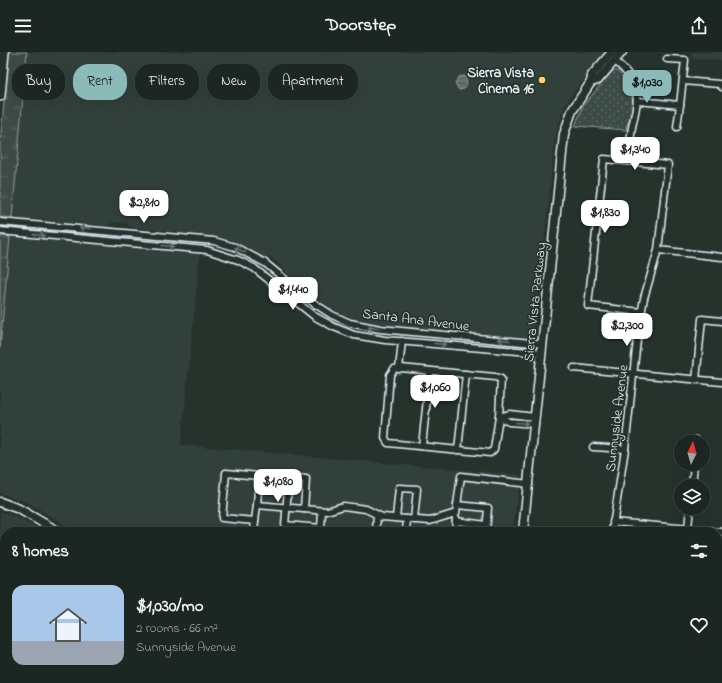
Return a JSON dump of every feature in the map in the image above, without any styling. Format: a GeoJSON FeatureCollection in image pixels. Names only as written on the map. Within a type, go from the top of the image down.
{"type":"FeatureCollection","features":[{"type":"Feature","properties":{"kind":"main road"},"geometry":{"type":"LineString","coordinates":[[0,96],[4,52]]}},
{"type":"Feature","properties":{"kind":"main road","name":"Sierra Vista Parkway"},"geometry":{"type":"LineString","coordinates":[[524,527],[564,134],[572,111],[591,82],[592,75],[612,52]]}},
{"type":"Feature","properties":{"kind":"main road"},"geometry":{"type":"LineString","coordinates":[[615,61],[614,57],[617,52]]}},
{"type":"Feature","properties":{"kind":"main road","name":"Sierra Vista Parkway"},"geometry":{"type":"LineString","coordinates":[[591,82],[598,80],[622,52]]}},
{"type":"Feature","properties":{"kind":"main road"},"geometry":{"type":"LineString","coordinates":[[0,502],[24,511],[51,527]]}},
{"type":"Feature","properties":{"kind":"street"},"geometry":{"type":"LineString","coordinates":[[667,59],[685,60],[677,126]]}},
{"type":"Feature","properties":{"kind":"street"},"geometry":{"type":"LineString","coordinates":[[615,61],[630,76],[637,92],[638,101],[631,136],[629,162],[604,159],[588,306],[641,312]]}},
{"type":"Feature","properties":{"kind":"street"},"geometry":{"type":"LineString","coordinates":[[683,81],[719,84],[722,86]]}},
{"type":"Feature","properties":{"kind":"street"},"geometry":{"type":"LineString","coordinates":[[638,101],[680,105]]}},
{"type":"Feature","properties":{"kind":"street","name":"Sunnyside Avenue"},"geometry":{"type":"LineString","coordinates":[[612,527],[625,449],[641,312],[658,250],[668,165],[629,162]]}},
{"type":"Feature","properties":{"kind":"street","name":"Santa Ana Avenue"},"geometry":{"type":"LineString","coordinates":[[0,222],[82,228],[214,241],[235,247],[265,263],[315,304],[350,323],[380,329],[543,344]]}},
{"type":"Feature","properties":{"kind":"street","name":"Santa Ana Avenue"},"geometry":{"type":"LineString","coordinates":[[0,231],[194,248],[221,253],[254,268],[309,312],[334,327],[367,338],[542,353]]}},
{"type":"Feature","properties":{"kind":"street"},"geometry":{"type":"LineString","coordinates":[[658,250],[722,257]]}},
{"type":"Feature","properties":{"kind":"street"},"geometry":{"type":"LineString","coordinates":[[696,380],[702,319],[722,321]]}},
{"type":"Feature","properties":{"kind":"street"},"geometry":{"type":"LineString","coordinates":[[399,369],[402,341]]}},
{"type":"Feature","properties":{"kind":"street"},"geometry":{"type":"LineString","coordinates":[[574,368],[722,382]]}},
{"type":"Feature","properties":{"kind":"street"},"geometry":{"type":"LineString","coordinates":[[394,369],[430,371],[495,377],[501,379],[499,417],[494,449],[490,452],[388,443],[385,438],[390,376],[394,369]]}},
{"type":"Feature","properties":{"kind":"street"},"geometry":{"type":"LineString","coordinates":[[422,446],[430,371]]}},
{"type":"Feature","properties":{"kind":"street"},"geometry":{"type":"LineString","coordinates":[[458,450],[466,374]]}},
{"type":"Feature","properties":{"kind":"street"},"geometry":{"type":"LineString","coordinates":[[499,417],[509,414],[535,421]]}},
{"type":"Feature","properties":{"kind":"street"},"geometry":{"type":"LineString","coordinates":[[593,447],[625,449]]}},
{"type":"Feature","properties":{"kind":"street"},"geometry":{"type":"LineString","coordinates":[[254,527],[257,505],[259,476],[226,473],[222,518],[255,521]]}},
{"type":"Feature","properties":{"kind":"street"},"geometry":{"type":"LineString","coordinates":[[455,527],[461,476],[529,484]]}},
{"type":"Feature","properties":{"kind":"street"},"geometry":{"type":"LineString","coordinates":[[299,527],[285,525],[289,477],[306,478],[304,509]]}},
{"type":"Feature","properties":{"kind":"street"},"geometry":{"type":"LineString","coordinates":[[396,518],[400,488],[411,488],[416,489],[414,520]]}},
{"type":"Feature","properties":{"kind":"street"},"geometry":{"type":"LineString","coordinates":[[257,505],[322,511],[343,506],[366,509],[382,517],[430,521],[456,513]]}},
{"type":"Feature","properties":{"kind":"street"},"geometry":{"type":"LineString","coordinates":[[456,521],[486,525],[488,508],[457,505]]}},
{"type":"Feature","properties":{"kind":"street"},"geometry":{"type":"LineString","coordinates":[[320,527],[322,511]]}},
{"type":"Feature","properties":{"kind":"street"},"geometry":{"type":"LineString","coordinates":[[377,527],[378,515]]}},
{"type":"Feature","properties":{"kind":"street"},"geometry":{"type":"LineString","coordinates":[[688,527],[689,515]]}},
{"type":"Feature","properties":{"kind":"street"},"geometry":{"type":"LineString","coordinates":[[406,527],[407,519]]}},
{"type":"Feature","properties":{"kind":"street"},"geometry":{"type":"LineString","coordinates":[[613,522],[676,527]]}},
{"type":"Feature","properties":{"kind":"shaded area"},"geometry":{"type":"Polygon","coordinates":[[[27,52],[607,52],[573,93],[564,107],[558,127],[554,148],[544,245],[541,246],[540,257],[543,259],[534,333],[528,338],[464,332],[460,327],[446,325],[441,330],[360,321],[344,315],[323,303],[287,274],[286,271],[271,257],[265,257],[244,246],[219,237],[131,227],[127,223],[113,222],[108,226],[12,218],[23,100],[65,100],[65,64],[26,64],[27,52]]]}},
{"type":"Feature","properties":{"kind":"shaded area"},"geometry":{"type":"Polygon","coordinates":[[[692,52],[722,52],[722,60],[691,58],[692,52]]]}},
{"type":"Feature","properties":{"kind":"shaded area"},"geometry":{"type":"Polygon","coordinates":[[[465,76],[467,84],[464,89],[459,90],[455,83],[459,77],[465,76]]]}},
{"type":"Feature","properties":{"kind":"shaded area"},"geometry":{"type":"Polygon","coordinates":[[[10,237],[200,254],[181,445],[520,475],[514,527],[71,527],[26,502],[0,493],[0,348],[10,237]]]}},
{"type":"Feature","properties":{"kind":"shaded area"},"geometry":{"type":"Polygon","coordinates":[[[0,511],[21,519],[35,527],[0,527],[0,511]]]}},
{"type":"Feature","properties":{"kind":"green space"},"geometry":{"type":"Polygon","coordinates":[[[9,52],[27,52],[26,64],[12,64],[12,100],[23,100],[12,218],[0,217],[0,144],[9,52]]]}},
{"type":"Feature","properties":{"kind":"green space"},"geometry":{"type":"Polygon","coordinates":[[[612,71],[618,71],[628,85],[632,95],[632,112],[626,130],[575,126],[583,106],[612,71]]]}},
{"type":"Feature","properties":{"kind":"green space"},"geometry":{"type":"Polygon","coordinates":[[[0,236],[10,237],[0,348],[0,236]]]}},
{"type":"Feature","properties":{"kind":"place","name":"Sierra Vista Cinema 16"},"geometry":{"type":"Point","coordinates":[542,80]}}]}
